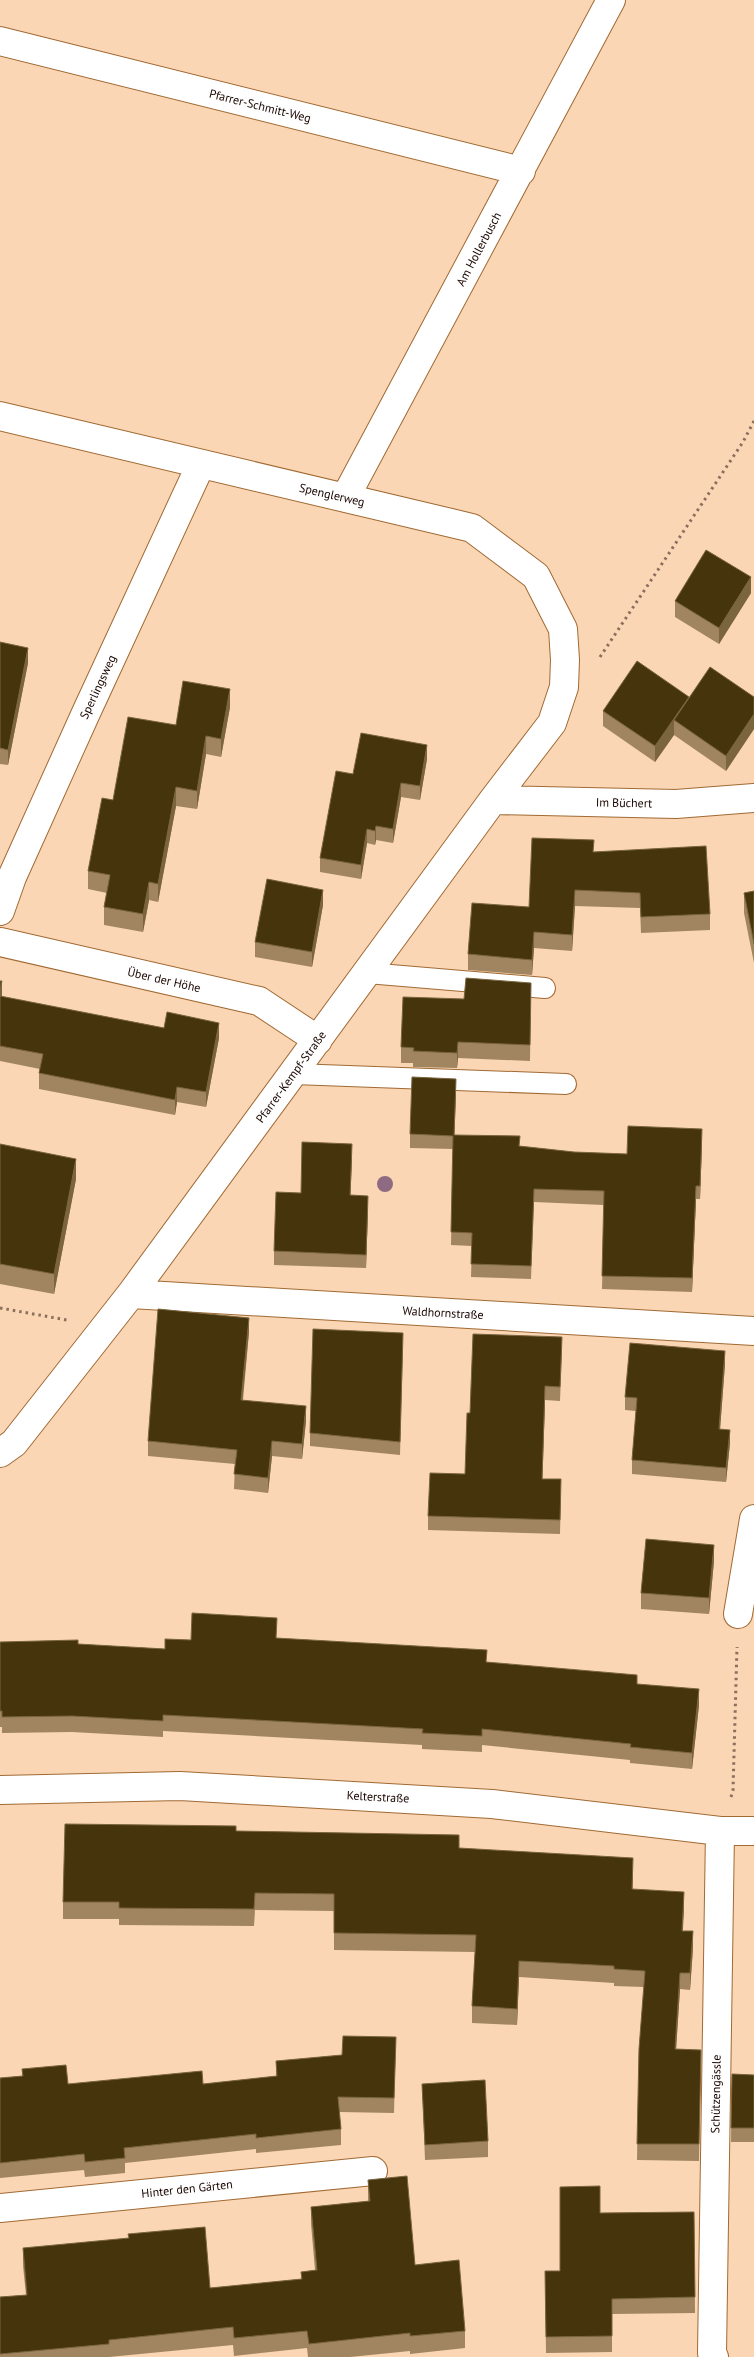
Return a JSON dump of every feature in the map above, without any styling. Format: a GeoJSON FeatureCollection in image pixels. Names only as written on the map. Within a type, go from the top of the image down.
{"type":"FeatureCollection","features":[{"type":"Feature","properties":{"kind":"street","name":"Am Hollerbusch"},"geometry":{"type":"LineString","coordinates":[[345,498],[611,0]]}},
{"type":"Feature","properties":{"kind":"street","name":"Pfarrer-Schmitt-Weg"},"geometry":{"type":"LineString","coordinates":[[0,41],[521,171]]}},
{"type":"Feature","properties":{"kind":"street","name":"Spenglerweg"},"geometry":{"type":"LineString","coordinates":[[0,416],[472,528],[536,576],[563,628],[564,687]]}},
{"type":"Feature","properties":{"kind":"street","name":"Sperlingsweg"},"geometry":{"type":"LineString","coordinates":[[0,911],[12,877],[76,733],[202,464]]}},
{"type":"Feature","properties":{"kind":"street","name":"Pfarrer-Kempf-Straße"},"geometry":{"type":"LineString","coordinates":[[0,1453],[14,1444],[131,1294],[294,1074],[493,800],[552,723],[564,687]]}},
{"type":"Feature","properties":{"kind":"street","name":"Im Büchert"},"geometry":{"type":"LineString","coordinates":[[493,800],[676,804],[754,798]]}},
{"type":"Feature","properties":{"kind":"street","name":"Über der Höhe"},"geometry":{"type":"LineString","coordinates":[[0,942],[259,1001],[318,1040]]}},
{"type":"Feature","properties":{"kind":"street","name":"Waldhornstraße"},"geometry":{"type":"LineString","coordinates":[[131,1294],[754,1331]]}},
{"type":"Feature","properties":{"kind":"street"},"geometry":{"type":"LineString","coordinates":[[738,1614],[748,1584],[754,1519]]}},
{"type":"Feature","properties":{"kind":"street","name":"Kelterstraße"},"geometry":{"type":"LineString","coordinates":[[0,1790],[190,1786],[492,1804],[720,1831],[754,1831]]}},
{"type":"Feature","properties":{"kind":"street","name":"Schützengässle"},"geometry":{"type":"LineString","coordinates":[[714,2357],[712,2353],[720,1831]]}},
{"type":"Feature","properties":{"kind":"street","name":"Hinter den Gärten"},"geometry":{"type":"LineString","coordinates":[[0,2208],[373,2171]]}},
{"type":"Feature","properties":{"kind":"lane"},"geometry":{"type":"LineString","coordinates":[[367,973],[545,988]]}},
{"type":"Feature","properties":{"kind":"lane"},"geometry":{"type":"LineString","coordinates":[[294,1074],[566,1084]]}},
{"type":"Feature","properties":{"kind":"path"},"geometry":{"type":"LineString","coordinates":[[564,687],[596,664],[744,442],[754,421]]}},
{"type":"Feature","properties":{"kind":"path"},"geometry":{"type":"LineString","coordinates":[[0,1308],[72,1321],[99,1335]]}},
{"type":"Feature","properties":{"kind":"path"},"geometry":{"type":"LineString","coordinates":[[720,1831],[733,1790],[738,1614]]}},
{"type":"Feature","properties":{"kind":"building"},"geometry":{"type":"Polygon","coordinates":[[[706,550],[751,577],[719,628],[675,601],[706,550]]]}},
{"type":"Feature","properties":{"kind":"building"},"geometry":{"type":"Polygon","coordinates":[[[0,642],[28,648],[8,750],[0,748],[0,642]]]}},
{"type":"Feature","properties":{"kind":"building"},"geometry":{"type":"Polygon","coordinates":[[[637,661],[689,697],[655,746],[603,711],[637,661]]]}},
{"type":"Feature","properties":{"kind":"building"},"geometry":{"type":"Polygon","coordinates":[[[710,667],[754,697],[754,714],[726,756],[674,720],[710,667]]]}},
{"type":"Feature","properties":{"kind":"building"},"geometry":{"type":"Polygon","coordinates":[[[183,681],[230,689],[221,739],[206,736],[197,791],[176,787],[158,884],[149,882],[143,914],[104,907],[110,875],[88,871],[102,798],[113,800],[128,717],[176,725],[183,681]]]}},
{"type":"Feature","properties":{"kind":"building"},"geometry":{"type":"Polygon","coordinates":[[[361,733],[427,745],[420,786],[401,783],[393,829],[376,826],[375,831],[367,829],[361,865],[320,858],[336,771],[353,774],[361,733]]]}},
{"type":"Feature","properties":{"kind":"building"},"geometry":{"type":"Polygon","coordinates":[[[532,838],[594,840],[593,852],[706,846],[710,914],[641,917],[640,893],[575,890],[572,935],[534,932],[532,960],[468,954],[472,903],[529,907],[532,838]]]}},
{"type":"Feature","properties":{"kind":"building"},"geometry":{"type":"Polygon","coordinates":[[[267,879],[323,890],[312,952],[255,942],[267,879]]]}},
{"type":"Feature","properties":{"kind":"building"},"geometry":{"type":"Polygon","coordinates":[[[754,891],[754,944],[744,893],[754,891]]]}},
{"type":"Feature","properties":{"kind":"building"},"geometry":{"type":"Polygon","coordinates":[[[466,978],[531,983],[530,1045],[458,1042],[457,1053],[413,1051],[414,1048],[401,1047],[403,997],[464,999],[466,978]]]}},
{"type":"Feature","properties":{"kind":"building"},"geometry":{"type":"Polygon","coordinates":[[[0,996],[164,1028],[167,1012],[219,1023],[206,1092],[177,1087],[175,1100],[39,1073],[43,1054],[0,1046],[0,996]]]}},
{"type":"Feature","properties":{"kind":"building"},"geometry":{"type":"Polygon","coordinates":[[[412,1077],[456,1079],[454,1135],[520,1136],[519,1146],[574,1152],[627,1154],[628,1126],[702,1129],[700,1186],[696,1186],[692,1278],[602,1276],[604,1191],[534,1189],[531,1266],[471,1264],[472,1233],[451,1232],[453,1136],[410,1134],[412,1077]]]}},
{"type":"Feature","properties":{"kind":"building"},"geometry":{"type":"Polygon","coordinates":[[[302,1142],[352,1144],[350,1195],[368,1196],[366,1255],[274,1251],[276,1192],[301,1193],[302,1142]]]}},
{"type":"Feature","properties":{"kind":"building"},"geometry":{"type":"Polygon","coordinates":[[[0,1144],[76,1159],[54,1274],[0,1264],[0,1144]]]}},
{"type":"Feature","properties":{"kind":"building"},"geometry":{"type":"Polygon","coordinates":[[[158,1309],[249,1318],[241,1400],[306,1406],[302,1444],[272,1441],[268,1478],[234,1474],[237,1450],[148,1441],[158,1309]]]}},
{"type":"Feature","properties":{"kind":"building"},"geometry":{"type":"Polygon","coordinates":[[[313,1329],[403,1333],[400,1442],[310,1433],[313,1329]]]}},
{"type":"Feature","properties":{"kind":"building"},"geometry":{"type":"Polygon","coordinates":[[[473,1334],[562,1337],[560,1387],[545,1386],[542,1479],[561,1479],[560,1520],[428,1516],[430,1473],[465,1474],[467,1413],[470,1413],[473,1334]]]}},
{"type":"Feature","properties":{"kind":"building"},"geometry":{"type":"Polygon","coordinates":[[[630,1343],[725,1351],[719,1429],[730,1430],[726,1468],[632,1460],[637,1398],[625,1397],[630,1343]]]}},
{"type":"Feature","properties":{"kind":"building"},"geometry":{"type":"Polygon","coordinates":[[[646,1539],[714,1545],[709,1598],[641,1593],[646,1539]]]}},
{"type":"Feature","properties":{"kind":"building"},"geometry":{"type":"Polygon","coordinates":[[[192,1613],[277,1618],[276,1638],[487,1650],[486,1662],[637,1675],[637,1684],[699,1689],[692,1753],[630,1747],[631,1744],[482,1729],[482,1736],[422,1733],[423,1729],[163,1715],[163,1721],[72,1716],[2,1717],[2,1711],[0,1711],[0,1642],[78,1640],[78,1644],[165,1649],[165,1639],[191,1640],[192,1613]]]}},
{"type":"Feature","properties":{"kind":"building"},"geometry":{"type":"Polygon","coordinates":[[[65,1824],[236,1826],[236,1831],[459,1835],[459,1848],[633,1858],[632,1889],[684,1892],[682,1931],[693,1931],[690,1973],[680,1973],[675,2049],[701,2050],[699,2144],[637,2144],[639,2049],[645,1971],[614,1969],[614,1966],[519,1961],[517,2009],[472,2006],[476,1935],[334,1933],[334,1894],[255,1893],[254,1909],[119,1908],[119,1902],[63,1902],[65,1824]]]}},
{"type":"Feature","properties":{"kind":"building"},"geometry":{"type":"Polygon","coordinates":[[[343,2036],[396,2037],[394,2098],[338,2097],[341,2129],[256,2138],[256,2134],[124,2148],[125,2158],[85,2162],[84,2154],[0,2163],[0,2078],[23,2076],[22,2069],[66,2065],[68,2084],[202,2071],[203,2084],[277,2076],[276,2061],[342,2055],[343,2036]]]}},
{"type":"Feature","properties":{"kind":"building"},"geometry":{"type":"Polygon","coordinates":[[[732,2074],[754,2075],[754,2128],[731,2128],[732,2074]]]}},
{"type":"Feature","properties":{"kind":"building"},"geometry":{"type":"Polygon","coordinates":[[[485,2080],[488,2141],[425,2145],[422,2084],[485,2080]]]}},
{"type":"Feature","properties":{"kind":"building"},"geometry":{"type":"Polygon","coordinates":[[[407,2176],[415,2265],[459,2260],[465,2331],[410,2336],[410,2333],[309,2344],[307,2331],[234,2338],[233,2327],[109,2340],[109,2344],[0,2354],[0,2297],[27,2295],[23,2248],[129,2238],[128,2234],[205,2227],[210,2288],[302,2279],[301,2272],[317,2270],[311,2207],[370,2201],[368,2180],[407,2176]]]}},
{"type":"Feature","properties":{"kind":"building"},"geometry":{"type":"Polygon","coordinates":[[[600,2186],[600,2213],[694,2212],[695,2297],[612,2299],[612,2336],[546,2337],[545,2271],[560,2271],[560,2187],[600,2186]]]}}]}
